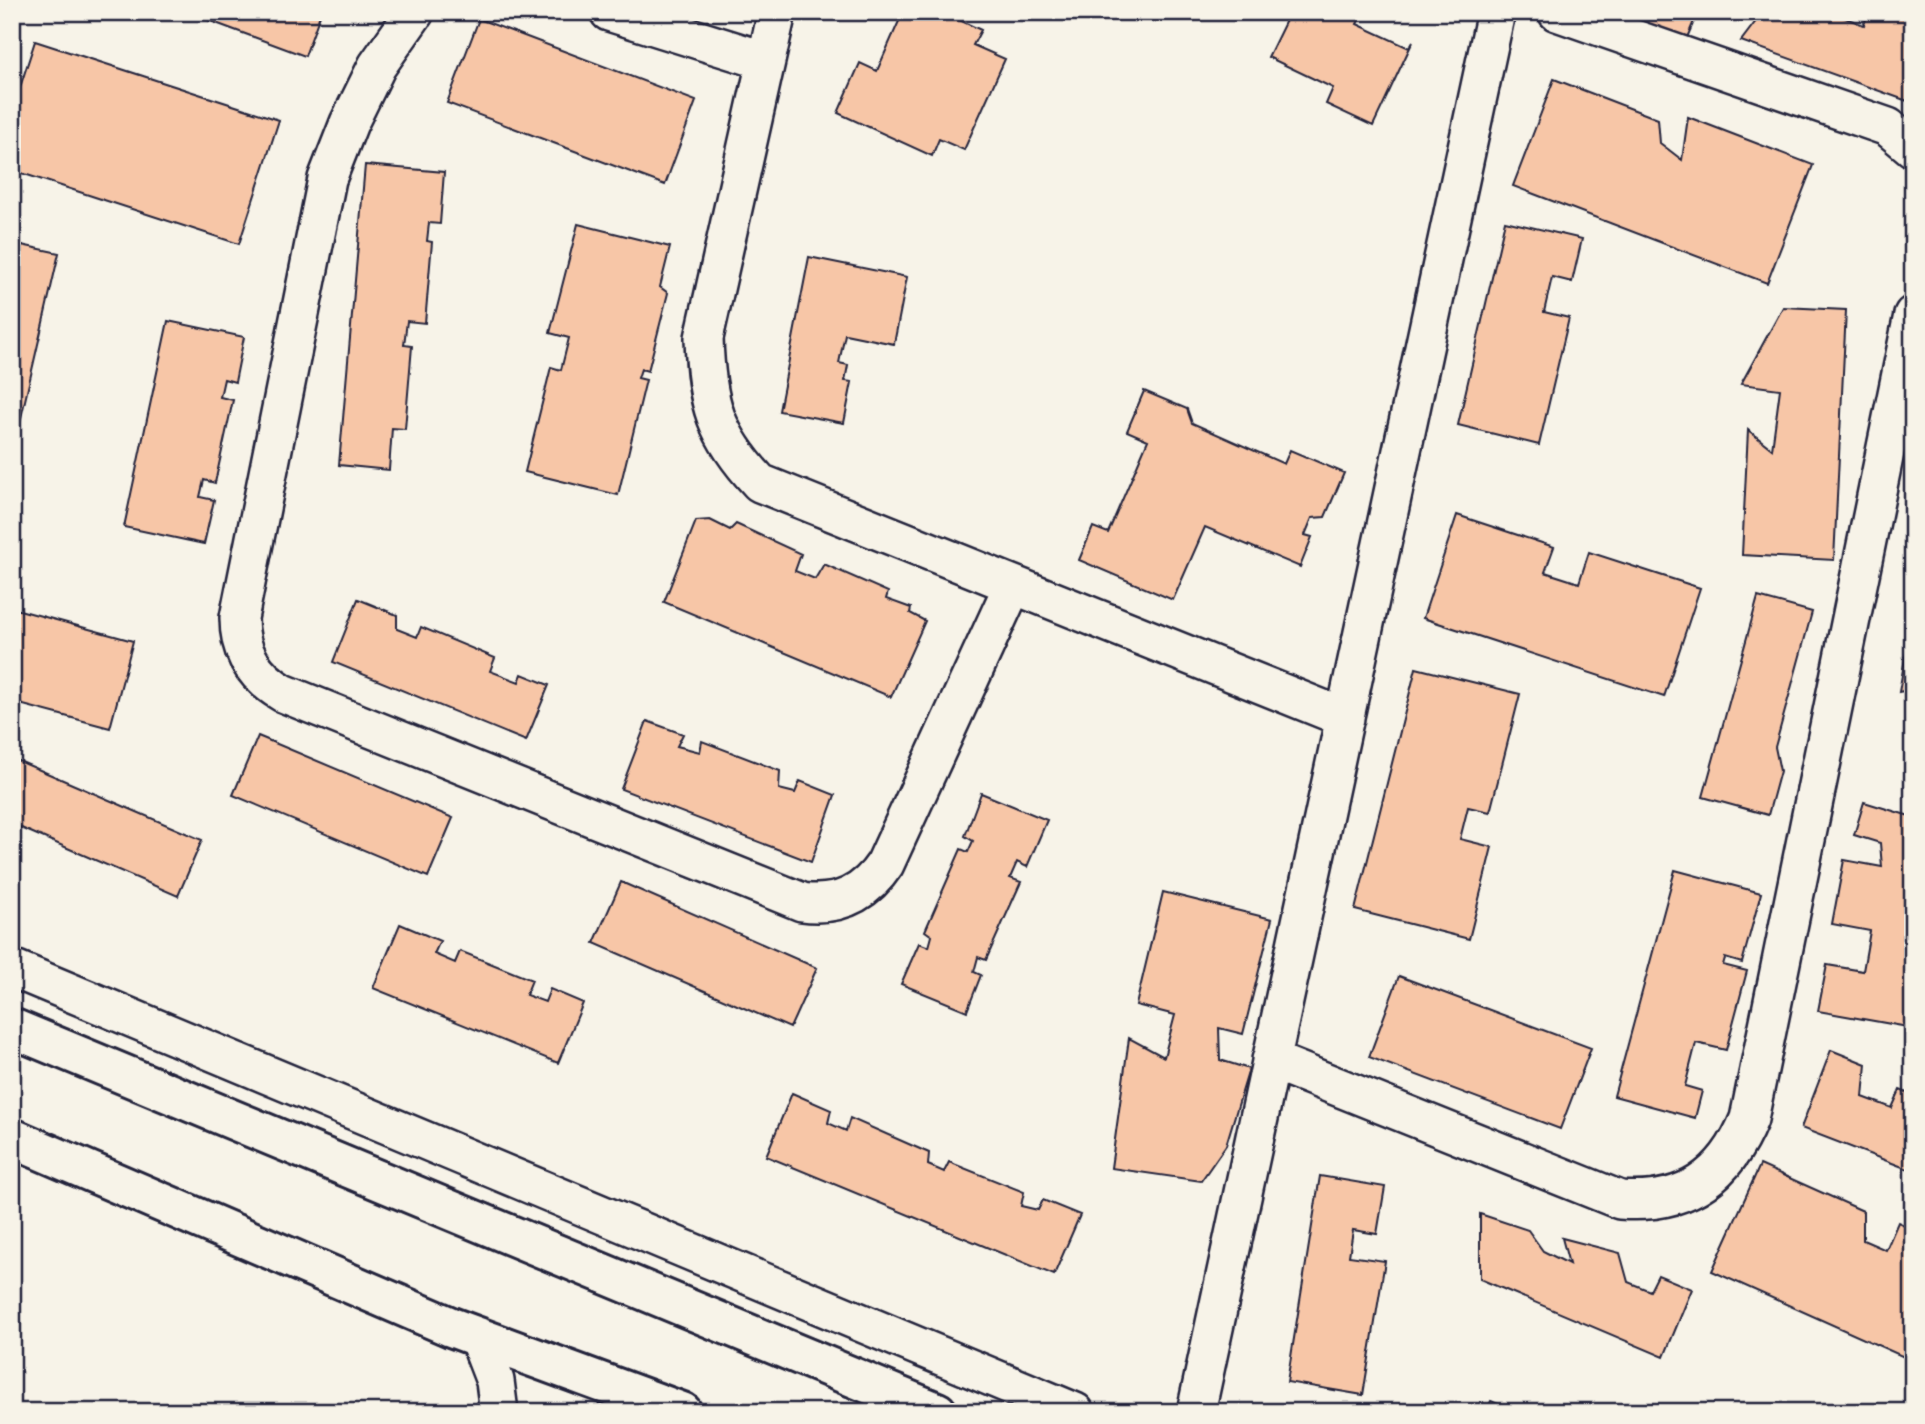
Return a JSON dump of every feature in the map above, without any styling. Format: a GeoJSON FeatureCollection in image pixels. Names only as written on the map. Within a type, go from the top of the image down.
{"type":"FeatureCollection","features":[{"type":"Feature","properties":{"kind":"street"},"geometry":{"type":"LineString","coordinates":[[415,12],[377,66],[349,123],[327,179],[239,618],[243,649],[258,675],[283,693],[802,902],[835,903],[864,889],[885,864],[1013,585]]}},
{"type":"Feature","properties":{"kind":"street"},"geometry":{"type":"LineString","coordinates":[[609,12],[766,61]]}},
{"type":"Feature","properties":{"kind":"street"},"geometry":{"type":"LineString","coordinates":[[777,12],[704,338],[705,381],[717,422],[743,465],[760,483],[1345,718]]}},
{"type":"Feature","properties":{"kind":"street"},"geometry":{"type":"LineString","coordinates":[[1196,1412],[1496,12]]}},
{"type":"Feature","properties":{"kind":"street"},"geometry":{"type":"LineString","coordinates":[[1557,12],[1888,127],[1913,148]]}},
{"type":"Feature","properties":{"kind":"street"},"geometry":{"type":"LineString","coordinates":[[1271,1060],[1620,1200],[1640,1202],[1680,1194],[1715,1173],[1729,1157],[1741,1139],[1749,1119],[1913,314]]}},
{"type":"Feature","properties":{"kind":"street"},"geometry":{"type":"LineString","coordinates":[[12,968],[1074,1412]]}},
{"type":"Feature","properties":{"kind":"street"},"geometry":{"type":"LineString","coordinates":[[12,1028],[937,1412]]}},
{"type":"Feature","properties":{"kind":"street"},"geometry":{"type":"LineString","coordinates":[[12,1139],[478,1337],[660,1409]]}},
{"type":"Feature","properties":{"kind":"street"},"geometry":{"type":"LineString","coordinates":[[478,1337],[495,1381],[499,1412]]}},
{"type":"Feature","properties":{"kind":"building"},"geometry":{"type":"Polygon","coordinates":[[[186,12],[321,12],[305,56],[186,12]]]}},
{"type":"Feature","properties":{"kind":"building"},"geometry":{"type":"Polygon","coordinates":[[[903,12],[922,17],[925,12],[942,12],[981,30],[973,45],[1005,59],[964,150],[939,139],[932,156],[838,113],[860,63],[877,71],[903,12]]]}},
{"type":"Feature","properties":{"kind":"building"},"geometry":{"type":"Polygon","coordinates":[[[1290,12],[1363,12],[1357,24],[1409,48],[1413,41],[1373,126],[1326,104],[1333,88],[1268,57],[1290,12]]]}},
{"type":"Feature","properties":{"kind":"building"},"geometry":{"type":"Polygon","coordinates":[[[1607,12],[1698,12],[1683,47],[1607,12]]]}},
{"type":"Feature","properties":{"kind":"building"},"geometry":{"type":"Polygon","coordinates":[[[1763,12],[1829,12],[1864,25],[1868,12],[1913,14],[1913,103],[1741,41],[1763,12]]]}},
{"type":"Feature","properties":{"kind":"building"},"geometry":{"type":"Polygon","coordinates":[[[479,19],[696,101],[665,185],[447,103],[479,19]]]}},
{"type":"Feature","properties":{"kind":"building"},"geometry":{"type":"Polygon","coordinates":[[[35,41],[279,120],[239,244],[12,170],[12,112],[35,41]]]}},
{"type":"Feature","properties":{"kind":"building"},"geometry":{"type":"Polygon","coordinates":[[[1554,79],[1658,119],[1660,143],[1682,160],[1688,117],[1813,165],[1767,283],[1513,186],[1554,79]]]}},
{"type":"Feature","properties":{"kind":"building"},"geometry":{"type":"Polygon","coordinates":[[[365,165],[444,172],[440,224],[429,223],[427,241],[432,242],[425,323],[407,321],[404,345],[412,346],[405,429],[392,428],[389,470],[339,465],[365,165]]]}},
{"type":"Feature","properties":{"kind":"building"},"geometry":{"type":"Polygon","coordinates":[[[1505,221],[1582,239],[1572,282],[1552,277],[1544,312],[1569,318],[1539,445],[1458,425],[1505,221]]]}},
{"type":"Feature","properties":{"kind":"building"},"geometry":{"type":"Polygon","coordinates":[[[578,224],[670,247],[660,287],[668,293],[648,371],[641,369],[638,378],[646,380],[618,495],[525,472],[551,367],[561,370],[569,338],[550,333],[578,224]]]}},
{"type":"Feature","properties":{"kind":"building"},"geometry":{"type":"Polygon","coordinates":[[[12,243],[59,253],[12,457],[12,243]]]}},
{"type":"Feature","properties":{"kind":"building"},"geometry":{"type":"Polygon","coordinates":[[[809,257],[907,277],[894,344],[845,334],[839,363],[848,365],[845,381],[852,382],[844,423],[779,411],[809,257]]]}},
{"type":"Feature","properties":{"kind":"building"},"geometry":{"type":"Polygon","coordinates":[[[1783,307],[1846,310],[1834,560],[1742,555],[1748,430],[1772,449],[1780,389],[1741,384],[1783,307]]]}},
{"type":"Feature","properties":{"kind":"building"},"geometry":{"type":"Polygon","coordinates":[[[168,321],[244,337],[235,382],[224,379],[220,397],[233,400],[215,483],[204,480],[200,497],[214,500],[204,544],[124,527],[168,321]]]}},
{"type":"Feature","properties":{"kind":"building"},"geometry":{"type":"Polygon","coordinates":[[[1144,391],[1187,409],[1192,423],[1284,464],[1290,450],[1344,473],[1325,517],[1312,518],[1305,535],[1312,537],[1300,567],[1205,527],[1173,600],[1079,560],[1093,527],[1108,533],[1148,440],[1127,431],[1144,391]]]}},
{"type":"Feature","properties":{"kind":"building"},"geometry":{"type":"Polygon","coordinates":[[[1457,515],[1554,547],[1545,572],[1579,583],[1589,552],[1700,588],[1664,697],[1423,618],[1457,515]]]}},
{"type":"Feature","properties":{"kind":"building"},"geometry":{"type":"Polygon","coordinates":[[[710,520],[730,530],[736,524],[801,554],[795,571],[815,579],[824,564],[888,592],[886,599],[911,608],[910,613],[925,621],[891,697],[664,602],[696,521],[710,520]]]}},
{"type":"Feature","properties":{"kind":"building"},"geometry":{"type":"Polygon","coordinates":[[[1758,597],[1812,612],[1775,747],[1780,771],[1768,815],[1703,797],[1758,597]]]}},
{"type":"Feature","properties":{"kind":"building"},"geometry":{"type":"Polygon","coordinates":[[[358,599],[397,615],[397,629],[417,637],[421,627],[495,658],[490,671],[519,682],[522,674],[549,685],[526,741],[333,662],[358,599]]]}},
{"type":"Feature","properties":{"kind":"building"},"geometry":{"type":"Polygon","coordinates":[[[12,608],[133,641],[110,728],[12,702],[12,608]]]}},
{"type":"Feature","properties":{"kind":"building"},"geometry":{"type":"Polygon","coordinates":[[[1912,619],[1913,689],[1899,692],[1912,619]]]}},
{"type":"Feature","properties":{"kind":"building"},"geometry":{"type":"Polygon","coordinates":[[[1416,668],[1520,694],[1490,812],[1468,807],[1460,839],[1492,847],[1469,939],[1355,910],[1416,668]]]}},
{"type":"Feature","properties":{"kind":"building"},"geometry":{"type":"Polygon","coordinates":[[[647,721],[683,734],[677,746],[700,752],[702,741],[780,771],[779,789],[795,793],[800,781],[835,795],[811,862],[621,789],[647,721]]]}},
{"type":"Feature","properties":{"kind":"building"},"geometry":{"type":"Polygon","coordinates":[[[258,736],[453,818],[428,877],[233,795],[258,736]]]}},
{"type":"Feature","properties":{"kind":"building"},"geometry":{"type":"Polygon","coordinates":[[[12,758],[202,840],[178,896],[12,824],[12,758]]]}},
{"type":"Feature","properties":{"kind":"building"},"geometry":{"type":"Polygon","coordinates":[[[981,793],[1047,820],[1027,867],[1017,862],[1010,878],[1021,882],[986,960],[978,957],[974,972],[981,975],[967,1011],[901,984],[919,943],[929,947],[932,936],[925,931],[961,849],[968,852],[973,841],[965,836],[981,793]]]}},
{"type":"Feature","properties":{"kind":"building"},"geometry":{"type":"Polygon","coordinates":[[[1864,802],[1913,817],[1913,873],[1910,876],[1913,876],[1913,1002],[1908,1027],[1818,1011],[1827,965],[1863,971],[1870,931],[1832,924],[1844,860],[1882,867],[1880,843],[1854,835],[1864,802]]]}},
{"type":"Feature","properties":{"kind":"building"},"geometry":{"type":"Polygon","coordinates":[[[1675,870],[1761,893],[1742,963],[1725,958],[1723,965],[1747,971],[1726,1050],[1696,1043],[1685,1086],[1702,1091],[1695,1118],[1614,1096],[1675,870]]]}},
{"type":"Feature","properties":{"kind":"building"},"geometry":{"type":"Polygon","coordinates":[[[621,882],[817,968],[790,1028],[594,943],[621,882]]]}},
{"type":"Feature","properties":{"kind":"building"},"geometry":{"type":"Polygon","coordinates":[[[1163,892],[1272,919],[1243,1034],[1219,1028],[1220,1060],[1249,1069],[1226,1145],[1201,1181],[1111,1168],[1129,1038],[1164,1057],[1175,1015],[1136,1005],[1163,892]]]}},
{"type":"Feature","properties":{"kind":"building"},"geometry":{"type":"Polygon","coordinates":[[[400,924],[440,941],[434,954],[455,963],[460,951],[532,980],[526,995],[545,1002],[550,989],[583,1003],[558,1063],[373,988],[400,924]]]}},
{"type":"Feature","properties":{"kind":"building"},"geometry":{"type":"Polygon","coordinates":[[[1399,976],[1591,1048],[1560,1129],[1369,1057],[1399,976]]]}},
{"type":"Feature","properties":{"kind":"building"},"geometry":{"type":"Polygon","coordinates":[[[1831,1050],[1866,1064],[1863,1097],[1892,1108],[1900,1090],[1913,1095],[1913,1171],[1801,1128],[1831,1050]]]}},
{"type":"Feature","properties":{"kind":"building"},"geometry":{"type":"Polygon","coordinates":[[[792,1093],[831,1110],[828,1123],[846,1131],[850,1118],[929,1153],[928,1165],[944,1172],[949,1162],[1024,1192],[1021,1206],[1038,1210],[1043,1200],[1080,1215],[1054,1275],[766,1156],[792,1093]]]}},
{"type":"Feature","properties":{"kind":"building"},"geometry":{"type":"Polygon","coordinates":[[[1760,1165],[1863,1211],[1863,1240],[1886,1250],[1898,1222],[1913,1229],[1913,1361],[1712,1271],[1760,1165]]]}},
{"type":"Feature","properties":{"kind":"building"},"geometry":{"type":"Polygon","coordinates":[[[1320,1176],[1385,1187],[1377,1234],[1353,1230],[1349,1256],[1385,1261],[1363,1395],[1287,1382],[1320,1176]]]}},
{"type":"Feature","properties":{"kind":"building"},"geometry":{"type":"Polygon","coordinates":[[[1480,1214],[1528,1230],[1543,1251],[1569,1264],[1562,1238],[1620,1253],[1628,1282],[1650,1291],[1658,1275],[1692,1289],[1664,1357],[1480,1279],[1480,1214]]]}},
{"type":"Feature","properties":{"kind":"building"},"geometry":{"type":"Polygon","coordinates":[[[1491,1401],[1516,1412],[1486,1412],[1491,1401]]]}}]}
